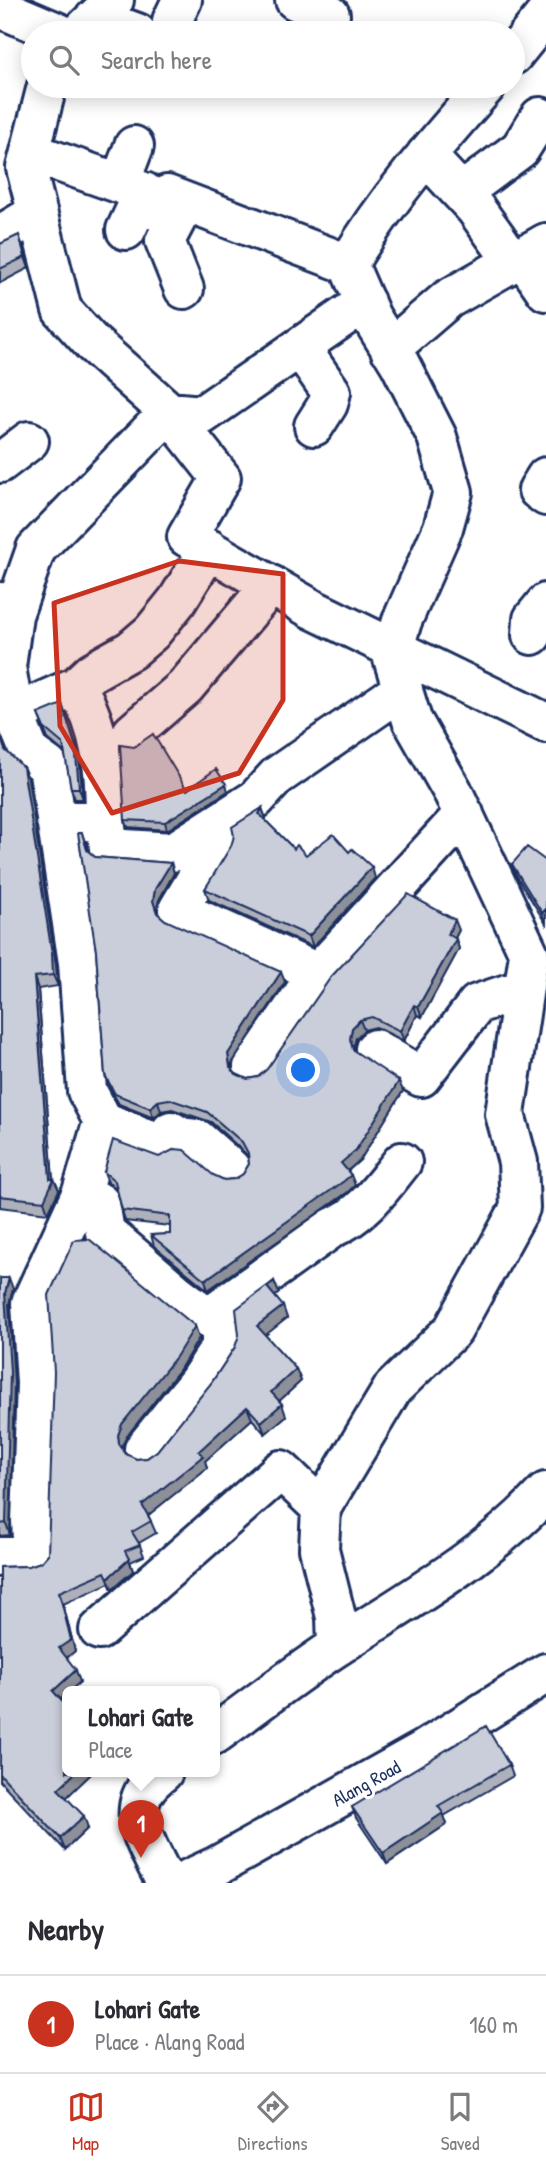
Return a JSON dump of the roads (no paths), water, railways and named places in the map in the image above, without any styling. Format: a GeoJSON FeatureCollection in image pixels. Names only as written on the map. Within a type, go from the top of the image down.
{"type":"FeatureCollection","features":[{"type":"Feature","properties":{"kind":"street"},"geometry":{"type":"LineString","coordinates":[[295,0],[330,15]]}},
{"type":"Feature","properties":{"kind":"street"},"geometry":{"type":"LineString","coordinates":[[0,8],[31,21]]}},
{"type":"Feature","properties":{"kind":"street"},"geometry":{"type":"LineString","coordinates":[[525,40],[546,14]]}},
{"type":"Feature","properties":{"kind":"street"},"geometry":{"type":"LineString","coordinates":[[97,17],[164,18]]}},
{"type":"Feature","properties":{"kind":"street"},"geometry":{"type":"LineString","coordinates":[[42,98],[18,159],[37,213],[62,310],[92,343],[169,412],[221,478],[187,537],[312,609],[542,715]]}},
{"type":"Feature","properties":{"kind":"street"},"geometry":{"type":"LineString","coordinates":[[348,264],[374,219],[476,98]]}},
{"type":"Feature","properties":{"kind":"street"},"geometry":{"type":"LineString","coordinates":[[461,193],[520,149],[540,117]]}},
{"type":"Feature","properties":{"kind":"street"},"geometry":{"type":"LineString","coordinates":[[134,146],[138,202]]}},
{"type":"Feature","properties":{"kind":"street"},"geometry":{"type":"LineString","coordinates":[[426,155],[461,193],[527,253],[546,291]]}},
{"type":"Feature","properties":{"kind":"street"},"geometry":{"type":"LineString","coordinates":[[18,159],[138,202],[348,264],[365,302],[437,437],[453,492],[443,528],[402,621],[392,655],[412,720],[464,814],[532,964],[505,1114],[517,1162],[520,1208],[478,1290],[453,1330],[393,1388],[321,1508],[319,1549],[336,1617],[337,1646]]}},
{"type":"Feature","properties":{"kind":"street"},"geometry":{"type":"LineString","coordinates":[[138,202],[176,220],[165,241],[184,289]]}},
{"type":"Feature","properties":{"kind":"street"},"geometry":{"type":"LineString","coordinates":[[0,235],[37,213]]}},
{"type":"Feature","properties":{"kind":"street"},"geometry":{"type":"LineString","coordinates":[[390,349],[448,299],[527,253]]}},
{"type":"Feature","properties":{"kind":"street"},"geometry":{"type":"LineString","coordinates":[[169,412],[202,415],[365,302]]}},
{"type":"Feature","properties":{"kind":"street"},"geometry":{"type":"LineString","coordinates":[[300,347],[331,391],[328,404],[314,426]]}},
{"type":"Feature","properties":{"kind":"street"},"geometry":{"type":"LineString","coordinates":[[169,412],[36,549],[6,628],[6,667],[15,714],[30,754],[48,766],[78,963],[87,1091],[103,1121],[162,1145],[171,1131],[181,1137],[197,1139],[231,1169]]}},
{"type":"Feature","properties":{"kind":"street"},"geometry":{"type":"LineString","coordinates":[[546,477],[538,490],[546,496]]}},
{"type":"Feature","properties":{"kind":"street"},"geometry":{"type":"LineString","coordinates":[[15,714],[77,686],[152,632],[177,601],[209,549]]}},
{"type":"Feature","properties":{"kind":"street"},"geometry":{"type":"LineString","coordinates":[[132,733],[185,687],[271,585]]}},
{"type":"Feature","properties":{"kind":"street"},"geometry":{"type":"LineString","coordinates":[[77,686],[97,728],[105,772],[105,821],[109,848],[173,852],[256,799],[277,776],[403,689]]}},
{"type":"Feature","properties":{"kind":"street"},"geometry":{"type":"LineString","coordinates":[[253,1067],[318,973],[464,814]]}},
{"type":"Feature","properties":{"kind":"street"},"geometry":{"type":"LineString","coordinates":[[56,821],[105,821]]}},
{"type":"Feature","properties":{"kind":"street"},"geometry":{"type":"LineString","coordinates":[[207,832],[216,846],[178,910],[318,973]]}},
{"type":"Feature","properties":{"kind":"street"},"geometry":{"type":"LineString","coordinates":[[375,1049],[421,1077],[477,1004],[532,964]]}},
{"type":"Feature","properties":{"kind":"street"},"geometry":{"type":"LineString","coordinates":[[0,1557],[33,1556],[31,1521],[36,1383],[31,1303],[82,1192],[103,1121]]}},
{"type":"Feature","properties":{"kind":"street"},"geometry":{"type":"LineString","coordinates":[[208,1317],[332,1228],[349,1221],[368,1205],[402,1162]]}},
{"type":"Feature","properties":{"kind":"street"},"geometry":{"type":"LineString","coordinates":[[82,1192],[100,1203],[105,1232],[175,1293],[208,1317],[221,1332],[221,1346],[198,1382],[144,1448]]}},
{"type":"Feature","properties":{"kind":"street"},"geometry":{"type":"LineString","coordinates":[[99,1630],[281,1470],[321,1508]]}},
{"type":"Feature","properties":{"kind":"street"},"geometry":{"type":"LineString","coordinates":[[220,1731],[337,1646],[463,1566],[514,1526],[546,1492]]}},
{"type":"Feature","properties":{"kind":"street","name":"Alang Road"},"geometry":{"type":"LineString","coordinates":[[180,1883],[217,1866],[422,1751],[546,1673]]}},
{"type":"Feature","properties":{"kind":"street"},"geometry":{"type":"LineString","coordinates":[[156,1777],[146,1784],[137,1809],[140,1829],[166,1883]]}},
{"type":"Feature","properties":{"kind":"place","name":"Lohari Gate"},"geometry":{"type":"Point","coordinates":[141,1858]}}]}
